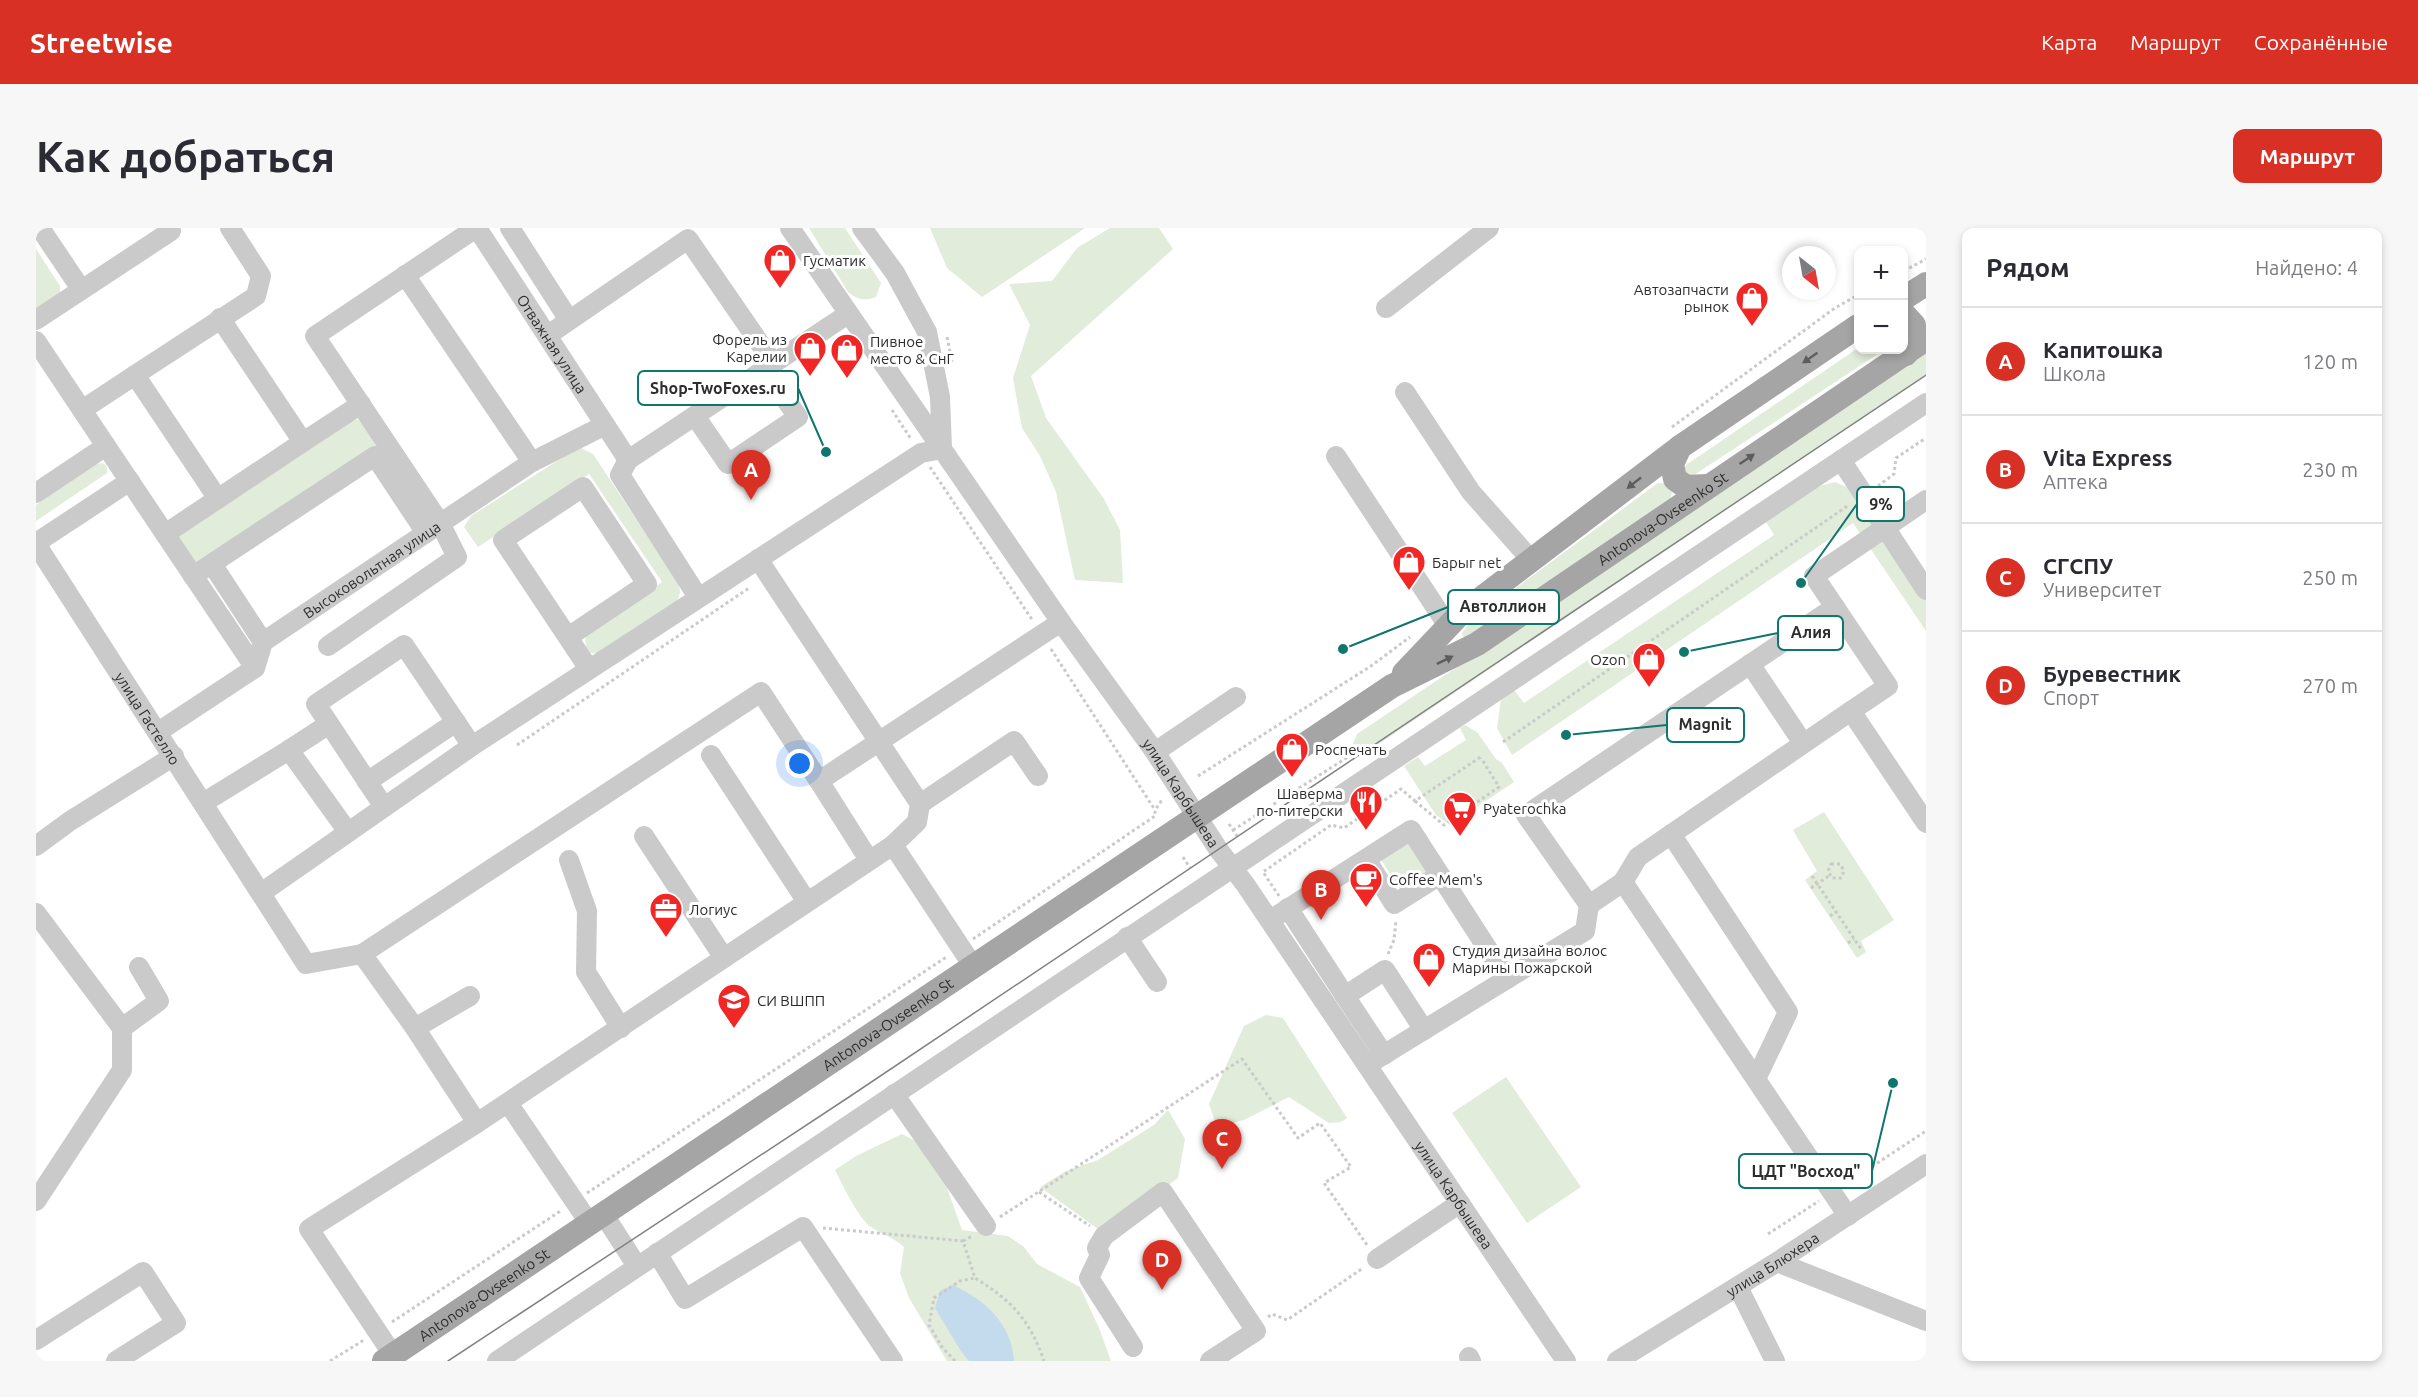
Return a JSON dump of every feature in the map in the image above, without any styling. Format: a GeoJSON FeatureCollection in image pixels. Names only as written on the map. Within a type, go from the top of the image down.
{"type":"FeatureCollection","features":[{"type":"Feature","properties":{"kind":"main road"},"geometry":{"type":"LineString","coordinates":[[1908,295],[1926,284]]}},
{"type":"Feature","properties":{"kind":"main road"},"geometry":{"type":"LineString","coordinates":[[1908,318],[1914,325],[1914,337],[1908,350]]}},
{"type":"Feature","properties":{"kind":"main road","name":"Antonova-Ovseenko St"},"geometry":{"type":"LineString","coordinates":[[1392,686],[1458,616],[1680,447],[1854,329]]}},
{"type":"Feature","properties":{"kind":"main road","name":"Antonova-Ovseenko St"},"geometry":{"type":"LineString","coordinates":[[1908,352],[1926,339]]}},
{"type":"Feature","properties":{"kind":"main road","name":"Antonova-Ovseenko St"},"geometry":{"type":"LineString","coordinates":[[388,1358],[597,1219],[967,957],[1197,817],[1392,686],[1477,644],[1707,486],[1906,354]]}},
{"type":"Feature","properties":{"kind":"main road"},"geometry":{"type":"LineString","coordinates":[[1680,447],[1672,464],[1675,479],[1686,487],[1707,486]]}},
{"type":"Feature","properties":{"kind":"street"},"geometry":{"type":"LineString","coordinates":[[40,228],[81,289]]}},
{"type":"Feature","properties":{"kind":"street"},"geometry":{"type":"LineString","coordinates":[[82,410],[256,296],[261,276],[230,228]]}},
{"type":"Feature","properties":{"kind":"street"},"geometry":{"type":"LineString","coordinates":[[433,528],[361,404],[315,336],[476,228]]}},
{"type":"Feature","properties":{"kind":"street","name":"Отважная улица"},"geometry":{"type":"LineString","coordinates":[[476,228],[628,460]]}},
{"type":"Feature","properties":{"kind":"street"},"geometry":{"type":"LineString","coordinates":[[510,228],[569,320]]}},
{"type":"Feature","properties":{"kind":"street","name":"улица Карбышева"},"geometry":{"type":"LineString","coordinates":[[790,228],[1061,622],[1155,752],[1218,849],[1233,866],[1270,920],[1376,1060],[1460,1203],[1566,1361]]}},
{"type":"Feature","properties":{"kind":"street"},"geometry":{"type":"LineString","coordinates":[[261,892],[471,746],[698,597],[921,453],[942,449],[940,397],[927,332],[895,273],[862,228]]}},
{"type":"Feature","properties":{"kind":"street"},"geometry":{"type":"LineString","coordinates":[[1386,308],[1489,228]]}},
{"type":"Feature","properties":{"kind":"street"},"geometry":{"type":"LineString","coordinates":[[36,320],[172,229]]}},
{"type":"Feature","properties":{"kind":"street"},"geometry":{"type":"LineString","coordinates":[[548,335],[684,233],[770,367],[798,417],[728,464],[695,416]]}},
{"type":"Feature","properties":{"kind":"street"},"geometry":{"type":"LineString","coordinates":[[405,275],[532,462]]}},
{"type":"Feature","properties":{"kind":"street"},"geometry":{"type":"LineString","coordinates":[[698,597],[620,476],[628,460],[848,314]]}},
{"type":"Feature","properties":{"kind":"street"},"geometry":{"type":"LineString","coordinates":[[220,318],[303,442]]}},
{"type":"Feature","properties":{"kind":"street"},"geometry":{"type":"LineString","coordinates":[[36,341],[255,668]]}},
{"type":"Feature","properties":{"kind":"street"},"geometry":{"type":"LineString","coordinates":[[135,375],[218,499]]}},
{"type":"Feature","properties":{"kind":"street"},"geometry":{"type":"LineString","coordinates":[[1406,392],[1471,492],[1532,561]]}},
{"type":"Feature","properties":{"kind":"street"},"geometry":{"type":"LineString","coordinates":[[165,534],[361,404]]}},
{"type":"Feature","properties":{"kind":"street"},"geometry":{"type":"LineString","coordinates":[[496,1361],[1926,404]]}},
{"type":"Feature","properties":{"kind":"street","name":"Высоковольтная улица"},"geometry":{"type":"LineString","coordinates":[[263,642],[532,462],[606,425]]}},
{"type":"Feature","properties":{"kind":"street"},"geometry":{"type":"LineString","coordinates":[[36,493],[106,446]]}},
{"type":"Feature","properties":{"kind":"street"},"geometry":{"type":"LineString","coordinates":[[193,576],[375,456],[457,557],[328,646]]}},
{"type":"Feature","properties":{"kind":"street"},"geometry":{"type":"LineString","coordinates":[[1336,456],[1448,626]]}},
{"type":"Feature","properties":{"kind":"street"},"geometry":{"type":"LineString","coordinates":[[1841,460],[1926,590]]}},
{"type":"Feature","properties":{"kind":"street"},"geometry":{"type":"LineString","coordinates":[[36,543],[129,481]]}},
{"type":"Feature","properties":{"kind":"street"},"geometry":{"type":"LineString","coordinates":[[568,638],[647,584],[583,487],[503,540],[568,638],[589,669]]}},
{"type":"Feature","properties":{"kind":"street"},"geometry":{"type":"LineString","coordinates":[[1588,905],[1623,882],[1638,857],[1888,686],[1814,576],[1926,500]]}},
{"type":"Feature","properties":{"kind":"street","name":"улица Гастелло"},"geometry":{"type":"LineString","coordinates":[[36,543],[306,964],[362,954]]}},
{"type":"Feature","properties":{"kind":"street"},"geometry":{"type":"LineString","coordinates":[[388,1358],[379,1331],[309,1229],[477,1123],[621,1028],[893,845],[917,822],[920,804],[758,559]]}},
{"type":"Feature","properties":{"kind":"street"},"geometry":{"type":"LineString","coordinates":[[158,732],[255,668],[263,642],[212,564]]}},
{"type":"Feature","properties":{"kind":"street"},"geometry":{"type":"LineString","coordinates":[[1288,908],[1345,996],[1376,1060],[1585,931],[1588,905],[1526,815],[1835,607]]}},
{"type":"Feature","properties":{"kind":"street"},"geometry":{"type":"LineString","coordinates":[[819,781],[1061,622]]}},
{"type":"Feature","properties":{"kind":"street"},"geometry":{"type":"LineString","coordinates":[[384,807],[316,704],[404,645],[471,746]]}},
{"type":"Feature","properties":{"kind":"street"},"geometry":{"type":"LineString","coordinates":[[1750,664],[1803,743]]}},
{"type":"Feature","properties":{"kind":"street"},"geometry":{"type":"LineString","coordinates":[[477,1123],[415,1028],[362,954],[761,692],[869,860]]}},
{"type":"Feature","properties":{"kind":"street"},"geometry":{"type":"LineString","coordinates":[[1155,752],[1236,697]]}},
{"type":"Feature","properties":{"kind":"street"},"geometry":{"type":"LineString","coordinates":[[1851,711],[1926,823]]}},
{"type":"Feature","properties":{"kind":"street"},"geometry":{"type":"LineString","coordinates":[[367,782],[456,722]]}},
{"type":"Feature","properties":{"kind":"street"},"geometry":{"type":"LineString","coordinates":[[203,803],[329,724]]}},
{"type":"Feature","properties":{"kind":"street"},"geometry":{"type":"LineString","coordinates":[[920,804],[1014,741],[1038,776]]}},
{"type":"Feature","properties":{"kind":"street"},"geometry":{"type":"LineString","coordinates":[[290,750],[348,832]]}},
{"type":"Feature","properties":{"kind":"street"},"geometry":{"type":"LineString","coordinates":[[711,755],[807,902]]}},
{"type":"Feature","properties":{"kind":"street"},"geometry":{"type":"LineString","coordinates":[[36,846],[70,821],[174,756]]}},
{"type":"Feature","properties":{"kind":"street"},"geometry":{"type":"LineString","coordinates":[[1270,920],[1411,830],[1507,979]]}},
{"type":"Feature","properties":{"kind":"street"},"geometry":{"type":"LineString","coordinates":[[1671,834],[1788,1012],[1756,1079]]}},
{"type":"Feature","properties":{"kind":"street"},"geometry":{"type":"LineString","coordinates":[[644,836],[724,958]]}},
{"type":"Feature","properties":{"kind":"street"},"geometry":{"type":"LineString","coordinates":[[893,845],[967,957]]}},
{"type":"Feature","properties":{"kind":"street"},"geometry":{"type":"LineString","coordinates":[[1366,859],[1395,904],[1440,874]]}},
{"type":"Feature","properties":{"kind":"street"},"geometry":{"type":"LineString","coordinates":[[569,860],[587,910],[586,972],[621,1028]]}},
{"type":"Feature","properties":{"kind":"street"},"geometry":{"type":"LineString","coordinates":[[1623,882],[1848,1215]]}},
{"type":"Feature","properties":{"kind":"street"},"geometry":{"type":"LineString","coordinates":[[36,914],[122,1028],[122,1070],[36,1201]]}},
{"type":"Feature","properties":{"kind":"street"},"geometry":{"type":"LineString","coordinates":[[1127,937],[1157,982]]}},
{"type":"Feature","properties":{"kind":"street"},"geometry":{"type":"LineString","coordinates":[[122,1028],[159,1001],[139,967]]}},
{"type":"Feature","properties":{"kind":"street"},"geometry":{"type":"LineString","coordinates":[[1345,996],[1385,970],[1424,1030]]}},
{"type":"Feature","properties":{"kind":"street"},"geometry":{"type":"LineString","coordinates":[[415,1028],[470,996]]}},
{"type":"Feature","properties":{"kind":"street"},"geometry":{"type":"LineString","coordinates":[[894,1094],[986,1226]]}},
{"type":"Feature","properties":{"kind":"street"},"geometry":{"type":"LineString","coordinates":[[508,1103],[575,1202],[597,1219],[637,1266]]}},
{"type":"Feature","properties":{"kind":"street","name":"улица Блюхера"},"geometry":{"type":"LineString","coordinates":[[1617,1361],[1778,1262],[1926,1164]]}},
{"type":"Feature","properties":{"kind":"street"},"geometry":{"type":"LineString","coordinates":[[1133,1347],[1089,1278],[1100,1255],[1097,1248],[1104,1236],[1163,1192],[1256,1331],[1210,1361]]}},
{"type":"Feature","properties":{"kind":"street"},"geometry":{"type":"LineString","coordinates":[[1377,1259],[1460,1203]]}},
{"type":"Feature","properties":{"kind":"street"},"geometry":{"type":"LineString","coordinates":[[657,1253],[685,1299],[803,1227],[893,1361]]}},
{"type":"Feature","properties":{"kind":"street"},"geometry":{"type":"LineString","coordinates":[[1778,1262],[1926,1322]]}},
{"type":"Feature","properties":{"kind":"street"},"geometry":{"type":"LineString","coordinates":[[36,1340],[143,1272],[176,1323],[116,1361]]}},
{"type":"Feature","properties":{"kind":"street"},"geometry":{"type":"LineString","coordinates":[[1738,1287],[1775,1361]]}},
{"type":"Feature","properties":{"kind":"path"},"geometry":{"type":"LineString","coordinates":[[1908,269],[1926,259]]}},
{"type":"Feature","properties":{"kind":"path"},"geometry":{"type":"LineString","coordinates":[[330,1361],[575,1202],[967,957],[1155,816],[1155,810],[1042,635],[890,407]]}},
{"type":"Feature","properties":{"kind":"path"},"geometry":{"type":"LineString","coordinates":[[1874,488],[1894,474],[1896,458],[1926,438]]}},
{"type":"Feature","properties":{"kind":"path"},"geometry":{"type":"LineString","coordinates":[[1503,742],[1856,501]]}},
{"type":"Feature","properties":{"kind":"path"},"geometry":{"type":"LineString","coordinates":[[1233,830],[1348,757]]}},
{"type":"Feature","properties":{"kind":"path"},"geometry":{"type":"LineString","coordinates":[[1288,908],[1263,872],[1331,825],[1344,828],[1401,789],[1415,801],[1443,825],[1499,787],[1481,757],[1415,801]]}},
{"type":"Feature","properties":{"kind":"path"},"geometry":{"type":"LineString","coordinates":[[1155,810],[1162,800]]}},
{"type":"Feature","properties":{"kind":"path"},"geometry":{"type":"LineString","coordinates":[[1229,824],[1237,837]]}},
{"type":"Feature","properties":{"kind":"path"},"geometry":{"type":"LineString","coordinates":[[1183,856],[1190,868]]}},
{"type":"Feature","properties":{"kind":"path"},"geometry":{"type":"LineString","coordinates":[[1831,864],[1840,864],[1844,871],[1841,878],[1832,878],[1830,875],[1828,872],[1831,864]]}},
{"type":"Feature","properties":{"kind":"path"},"geometry":{"type":"LineString","coordinates":[[1811,888],[1830,875]]}},
{"type":"Feature","properties":{"kind":"path"},"geometry":{"type":"LineString","coordinates":[[1812,876],[1861,950]]}},
{"type":"Feature","properties":{"kind":"path"},"geometry":{"type":"LineString","coordinates":[[1385,970],[1396,931],[1395,904]]}},
{"type":"Feature","properties":{"kind":"path"},"geometry":{"type":"LineString","coordinates":[[1830,916],[1836,912]]}},
{"type":"Feature","properties":{"kind":"path"},"geometry":{"type":"LineString","coordinates":[[1848,943],[1854,939]]}},
{"type":"Feature","properties":{"kind":"path"},"geometry":{"type":"LineString","coordinates":[[803,1227],[963,1241],[1242,1059],[1298,1138],[1320,1123],[1351,1167],[1324,1183],[1377,1259],[1287,1320],[1272,1314],[1253,1327]]}},
{"type":"Feature","properties":{"kind":"path"},"geometry":{"type":"LineString","coordinates":[[1039,1192],[1104,1236]]}},
{"type":"Feature","properties":{"kind":"path"},"geometry":{"type":"LineString","coordinates":[[963,1241],[975,1278],[1001,1294],[1020,1313],[1039,1346],[1044,1361]]}},
{"type":"Feature","properties":{"kind":"path"},"geometry":{"type":"LineString","coordinates":[[955,1361],[942,1347],[929,1325],[934,1298],[960,1281],[975,1278]]}},
{"type":"Feature","properties":{"kind":"green space"},"geometry":{"type":"Polygon","coordinates":[[[809,228],[845,228],[881,283],[876,297],[861,299],[848,292],[809,228]]]}},
{"type":"Feature","properties":{"kind":"green space"},"geometry":{"type":"Polygon","coordinates":[[[930,228],[1085,228],[982,297],[947,268],[930,228]]]}},
{"type":"Feature","properties":{"kind":"green space"},"geometry":{"type":"Polygon","coordinates":[[[1110,228],[1159,228],[1173,249],[1031,376],[1046,418],[1104,499],[1120,530],[1123,583],[1075,580],[1056,492],[1040,456],[1022,428],[1013,378],[1030,325],[1009,284],[1052,281],[1077,248],[1110,228]]]}},
{"type":"Feature","properties":{"kind":"green space"},"geometry":{"type":"Polygon","coordinates":[[[36,249],[60,286],[60,296],[36,311],[36,249]]]}},
{"type":"Feature","properties":{"kind":"green space"},"geometry":{"type":"Polygon","coordinates":[[[1854,351],[1854,354],[1878,354],[1694,475],[1686,476],[1683,472],[1686,465],[1854,351]]]}},
{"type":"Feature","properties":{"kind":"green space"},"geometry":{"type":"Polygon","coordinates":[[[1926,353],[1926,374],[1361,756],[1352,746],[1357,734],[1926,353]]]}},
{"type":"Feature","properties":{"kind":"green space"},"geometry":{"type":"Polygon","coordinates":[[[348,419],[363,420],[427,512],[374,448],[195,564],[176,538],[348,419]]]}},
{"type":"Feature","properties":{"kind":"green space"},"geometry":{"type":"Polygon","coordinates":[[[581,448],[593,454],[679,584],[680,592],[678,600],[598,653],[591,653],[586,648],[585,635],[662,582],[589,474],[478,547],[464,527],[471,516],[571,452],[581,448]]]}},
{"type":"Feature","properties":{"kind":"green space"},"geometry":{"type":"Polygon","coordinates":[[[103,463],[107,467],[107,473],[36,521],[36,505],[96,464],[103,463]]]}},
{"type":"Feature","properties":{"kind":"green space"},"geometry":{"type":"Polygon","coordinates":[[[1835,482],[1851,489],[1926,596],[1926,631],[1853,523],[1512,755],[1497,728],[1501,699],[1514,690],[1524,703],[1774,535],[1766,522],[1816,487],[1835,482]]]}},
{"type":"Feature","properties":{"kind":"green space"},"geometry":{"type":"Polygon","coordinates":[[[1658,483],[1667,483],[1672,492],[1670,500],[1470,638],[1464,638],[1462,633],[1471,621],[1658,483]]]}},
{"type":"Feature","properties":{"kind":"green space"},"geometry":{"type":"Polygon","coordinates":[[[1465,725],[1477,732],[1514,782],[1450,825],[1436,815],[1404,766],[1418,757],[1425,766],[1466,740],[1460,728],[1465,725]]]}},
{"type":"Feature","properties":{"kind":"green space"},"geometry":{"type":"Polygon","coordinates":[[[1824,812],[1894,920],[1861,941],[1866,952],[1857,958],[1805,880],[1817,871],[1793,830],[1824,812]]]}},
{"type":"Feature","properties":{"kind":"green space"},"geometry":{"type":"Polygon","coordinates":[[[1408,837],[1430,870],[1401,890],[1379,857],[1408,837]]]}},
{"type":"Feature","properties":{"kind":"green space"},"geometry":{"type":"Polygon","coordinates":[[[1266,1015],[1283,1018],[1347,1118],[1341,1122],[1329,1123],[1289,1097],[1244,1120],[1217,1127],[1209,1104],[1244,1026],[1266,1015]]]}},
{"type":"Feature","properties":{"kind":"green space"},"geometry":{"type":"Polygon","coordinates":[[[1506,1077],[1581,1187],[1527,1223],[1452,1113],[1506,1077]]]}},
{"type":"Feature","properties":{"kind":"green space"},"geometry":{"type":"Polygon","coordinates":[[[1168,1110],[1185,1139],[1178,1178],[1155,1195],[1098,1229],[1040,1187],[1066,1171],[1098,1160],[1154,1125],[1168,1110]]]}},
{"type":"Feature","properties":{"kind":"green space"},"geometry":{"type":"Polygon","coordinates":[[[902,1134],[921,1144],[946,1185],[962,1230],[1008,1236],[1024,1247],[1037,1264],[1080,1287],[1111,1361],[947,1361],[909,1298],[900,1273],[904,1247],[866,1223],[851,1201],[835,1170],[856,1156],[902,1134]]]}},
{"type":"Feature","properties":{"kind":"water"},"geometry":{"type":"Polygon","coordinates":[[[953,1285],[976,1298],[995,1315],[1008,1335],[1014,1361],[969,1361],[935,1308],[940,1291],[953,1285]]]}},
{"type":"Feature","properties":{"kind":"tram line"},"geometry":{"type":"LineString","coordinates":[[448,1361],[849,1097],[1926,375]]}},
{"type":"Feature","properties":{"kind":"place","name":"Гусматик"},"geometry":{"type":"Point","coordinates":[780,289]}},
{"type":"Feature","properties":{"kind":"place","name":"Автозапчасти рынок"},"geometry":{"type":"Point","coordinates":[1752,327]}},
{"type":"Feature","properties":{"kind":"place","name":"Форель из Карелии"},"geometry":{"type":"Point","coordinates":[810,377]}},
{"type":"Feature","properties":{"kind":"place","name":"Пивное место & СнГ"},"geometry":{"type":"Point","coordinates":[847,379]}},
{"type":"Feature","properties":{"kind":"place","name":"Shop-TwoFoxes.ru"},"geometry":{"type":"Point","coordinates":[826,452]}},
{"type":"Feature","properties":{"kind":"place","name":"Капитошка"},"geometry":{"type":"Point","coordinates":[751,500]}},
{"type":"Feature","properties":{"kind":"place","name":"9%"},"geometry":{"type":"Point","coordinates":[1801,583]}},
{"type":"Feature","properties":{"kind":"place","name":"Барыг net"},"geometry":{"type":"Point","coordinates":[1409,591]}},
{"type":"Feature","properties":{"kind":"place","name":"Автоллион"},"geometry":{"type":"Point","coordinates":[1343,649]}},
{"type":"Feature","properties":{"kind":"place","name":"Алия"},"geometry":{"type":"Point","coordinates":[1684,652]}},
{"type":"Feature","properties":{"kind":"place","name":"Ozon"},"geometry":{"type":"Point","coordinates":[1649,688]}},
{"type":"Feature","properties":{"kind":"place","name":"Magnit"},"geometry":{"type":"Point","coordinates":[1566,735]}},
{"type":"Feature","properties":{"kind":"place","name":"Роспечать"},"geometry":{"type":"Point","coordinates":[1292,778]}},
{"type":"Feature","properties":{"kind":"place","name":"Шаверма по-питерски"},"geometry":{"type":"Point","coordinates":[1366,831]}},
{"type":"Feature","properties":{"kind":"place","name":"Pyaterochka"},"geometry":{"type":"Point","coordinates":[1460,837]}},
{"type":"Feature","properties":{"kind":"place","name":"Coffee Mem's"},"geometry":{"type":"Point","coordinates":[1366,908]}},
{"type":"Feature","properties":{"kind":"place","name":"Vita Express"},"geometry":{"type":"Point","coordinates":[1321,920]}},
{"type":"Feature","properties":{"kind":"place","name":"Логиус"},"geometry":{"type":"Point","coordinates":[666,938]}},
{"type":"Feature","properties":{"kind":"place","name":"Студия дизайна волос Марины Пожарской"},"geometry":{"type":"Point","coordinates":[1429,988]}},
{"type":"Feature","properties":{"kind":"place","name":"СИ ВШПП"},"geometry":{"type":"Point","coordinates":[734,1029]}},
{"type":"Feature","properties":{"kind":"place","name":"ЦДТ \"Восход\""},"geometry":{"type":"Point","coordinates":[1893,1083]}},
{"type":"Feature","properties":{"kind":"place","name":"СГСПУ"},"geometry":{"type":"Point","coordinates":[1222,1169]}},
{"type":"Feature","properties":{"kind":"place","name":"Буревестник"},"geometry":{"type":"Point","coordinates":[1162,1290]}}]}
